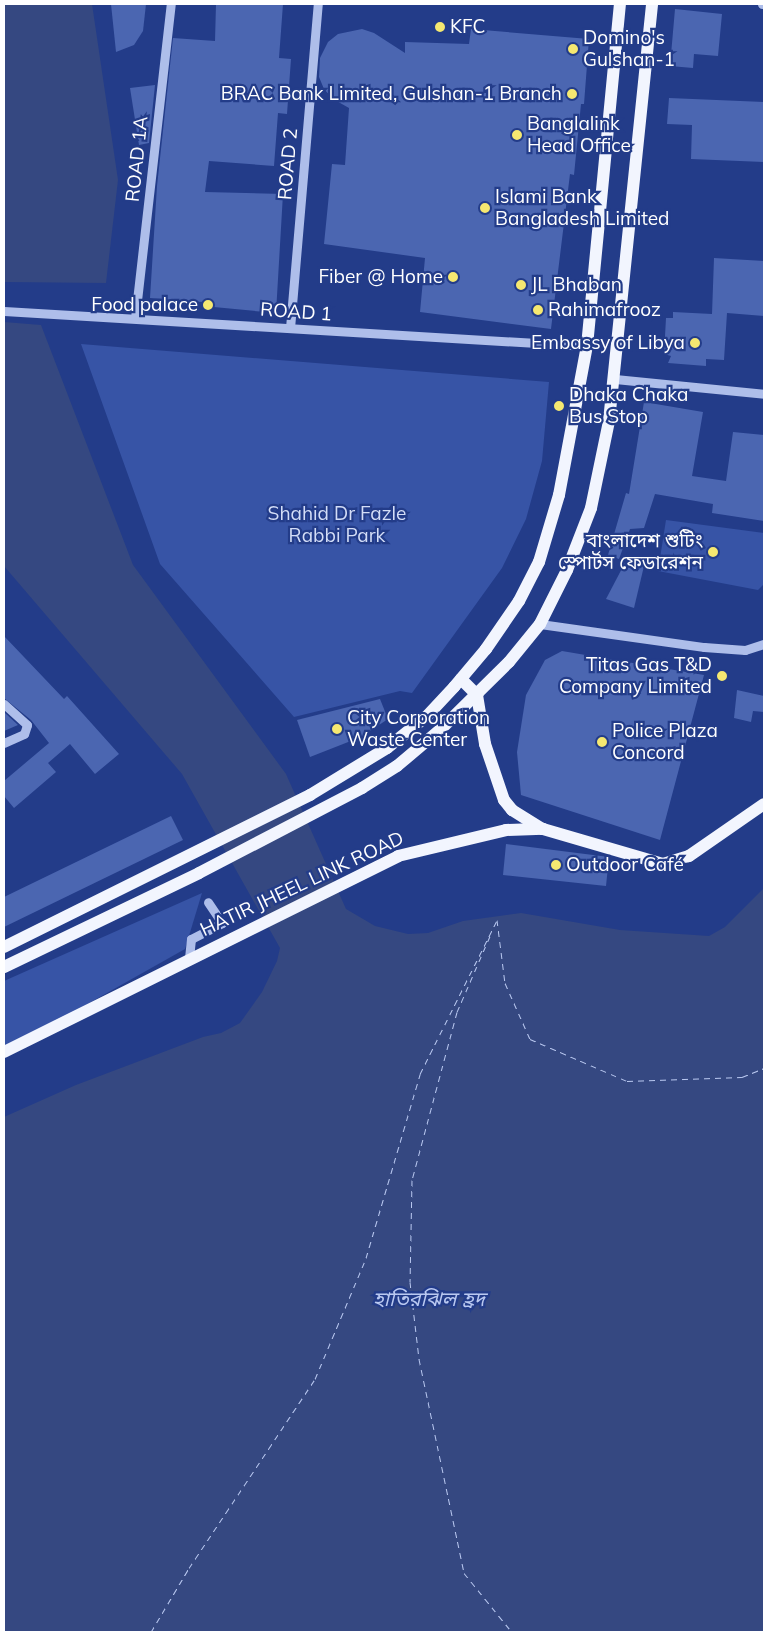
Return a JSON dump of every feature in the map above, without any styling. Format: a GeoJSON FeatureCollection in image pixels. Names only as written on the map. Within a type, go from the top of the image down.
{"type":"FeatureCollection","features":[{"type":"Feature","properties":{"kind":"main road"},"geometry":{"type":"LineString","coordinates":[[4,947],[191,856],[310,795],[387,748],[427,716],[461,679],[486,649],[519,601],[538,562],[559,495],[587,346],[620,4]]}},
{"type":"Feature","properties":{"kind":"main road"},"geometry":{"type":"LineString","coordinates":[[4,967],[199,873],[319,812],[396,766],[476,695],[540,624],[567,570],[591,508],[615,379],[652,4]]}},
{"type":"Feature","properties":{"kind":"main road"},"geometry":{"type":"LineString","coordinates":[[461,679],[476,695],[486,744],[504,800],[512,810],[543,829]]}},
{"type":"Feature","properties":{"kind":"main road","name":"HATIR JHEEL LINK ROAD"},"geometry":{"type":"LineString","coordinates":[[4,1052],[223,941],[398,856],[440,844],[506,830],[543,829],[663,864],[689,856],[764,804]]}},
{"type":"Feature","properties":{"kind":"street","name":"ROAD 1A"},"geometry":{"type":"LineString","coordinates":[[136,318],[171,4]]}},
{"type":"Feature","properties":{"kind":"street","name":"ROAD 2"},"geometry":{"type":"LineString","coordinates":[[290,328],[318,4]]}},
{"type":"Feature","properties":{"kind":"street","name":"ROAD 1"},"geometry":{"type":"LineString","coordinates":[[4,311],[587,346]]}},
{"type":"Feature","properties":{"kind":"street"},"geometry":{"type":"LineString","coordinates":[[615,379],[764,394]]}},
{"type":"Feature","properties":{"kind":"street"},"geometry":{"type":"LineString","coordinates":[[540,624],[704,647],[745,650],[764,644]]}},
{"type":"Feature","properties":{"kind":"street"},"geometry":{"type":"LineString","coordinates":[[4,704],[27,726],[24,734],[4,743]]}},
{"type":"Feature","properties":{"kind":"street"},"geometry":{"type":"LineString","coordinates":[[189,958],[191,939],[222,923],[208,902]]}},
{"type":"Feature","properties":{"kind":"green space","name":"Shahid Dr Fazle Rabbi Park"},"geometry":{"type":"Polygon","coordinates":[[[81,344],[549,382],[542,461],[526,519],[502,568],[412,693],[400,691],[294,717],[160,564],[81,344]]]}},
{"type":"Feature","properties":{"kind":"green space","name":"বাংলাদেশ শুটিং স্পোর্টস ফেডারেশন"},"geometry":{"type":"Polygon","coordinates":[[[666,520],[764,533],[764,584],[758,590],[658,571],[666,520]]]}},
{"type":"Feature","properties":{"kind":"green space"},"geometry":{"type":"Polygon","coordinates":[[[202,893],[185,949],[4,1051],[4,981],[202,893]]]}},
{"type":"Feature","properties":{"kind":"water"},"geometry":{"type":"Polygon","coordinates":[[[4,4],[92,4],[118,180],[106,283],[4,282],[4,4]]]}},
{"type":"Feature","properties":{"kind":"water","name":"হাতিরঝিল হ্রদ"},"geometry":{"type":"Polygon","coordinates":[[[4,322],[41,325],[133,565],[286,774],[346,909],[375,926],[408,934],[428,933],[463,921],[521,913],[620,930],[709,936],[725,927],[764,888],[764,1632],[4,1632],[4,1117],[76,1085],[203,1037],[221,1033],[240,1023],[262,992],[277,961],[280,948],[182,774],[4,566],[4,322]]]}},
{"type":"Feature","properties":{"kind":"building"},"geometry":{"type":"Polygon","coordinates":[[[111,4],[146,4],[143,31],[134,45],[116,52],[111,4]]]}},
{"type":"Feature","properties":{"kind":"building"},"geometry":{"type":"Polygon","coordinates":[[[216,4],[283,4],[279,58],[291,59],[287,114],[278,113],[274,166],[209,161],[205,192],[283,194],[276,313],[203,306],[203,302],[150,298],[157,186],[173,38],[215,41],[216,4]]]}},
{"type":"Feature","properties":{"kind":"building"},"geometry":{"type":"Polygon","coordinates":[[[675,9],[722,14],[718,56],[694,54],[693,68],[670,66],[675,9]]]}},
{"type":"Feature","properties":{"kind":"building"},"geometry":{"type":"Polygon","coordinates":[[[362,29],[374,33],[405,53],[405,42],[469,44],[471,29],[589,39],[584,104],[581,104],[574,175],[570,174],[551,329],[420,312],[425,258],[324,244],[332,164],[345,165],[349,108],[333,99],[324,89],[319,77],[320,58],[328,42],[338,34],[362,29]]]}},
{"type":"Feature","properties":{"kind":"building"},"geometry":{"type":"Polygon","coordinates":[[[155,85],[149,143],[139,145],[130,88],[155,85]]]}},
{"type":"Feature","properties":{"kind":"building"},"geometry":{"type":"Polygon","coordinates":[[[669,98],[764,102],[764,162],[691,159],[692,125],[667,124],[669,98]]]}},
{"type":"Feature","properties":{"kind":"building"},"geometry":{"type":"Polygon","coordinates":[[[714,258],[764,261],[764,316],[727,313],[724,360],[706,359],[706,366],[668,363],[671,356],[664,354],[666,318],[673,318],[673,312],[712,314],[714,258]]]}},
{"type":"Feature","properties":{"kind":"building"},"geometry":{"type":"Polygon","coordinates":[[[644,402],[703,412],[692,476],[726,481],[733,432],[764,435],[764,521],[712,513],[713,504],[655,494],[644,528],[630,529],[619,559],[608,555],[626,493],[629,494],[644,402]]]}},
{"type":"Feature","properties":{"kind":"building"},"geometry":{"type":"Polygon","coordinates":[[[627,559],[644,566],[634,608],[606,599],[627,559]]]}},
{"type":"Feature","properties":{"kind":"building"},"geometry":{"type":"Polygon","coordinates":[[[4,636],[64,699],[67,696],[119,754],[95,774],[70,744],[48,763],[56,772],[14,808],[4,796],[4,781],[49,743],[31,720],[4,698],[4,636]]]}},
{"type":"Feature","properties":{"kind":"building","name":"Police Plaza Concord"},"geometry":{"type":"Polygon","coordinates":[[[562,651],[704,675],[660,840],[521,795],[517,752],[526,695],[545,660],[562,651]]]}},
{"type":"Feature","properties":{"kind":"building"},"geometry":{"type":"Polygon","coordinates":[[[737,690],[764,696],[764,712],[753,711],[751,722],[734,718],[737,690]]]}},
{"type":"Feature","properties":{"kind":"building","name":"City Corporation Waste Center"},"geometry":{"type":"Polygon","coordinates":[[[380,699],[388,719],[361,737],[310,757],[297,720],[380,699]]]}},
{"type":"Feature","properties":{"kind":"building"},"geometry":{"type":"Polygon","coordinates":[[[4,712],[18,725],[4,731],[4,712]]]}},
{"type":"Feature","properties":{"kind":"building"},"geometry":{"type":"Polygon","coordinates":[[[171,816],[183,840],[4,927],[4,897],[171,816]]]}},
{"type":"Feature","properties":{"kind":"building","name":"Outdoor Café"},"geometry":{"type":"Polygon","coordinates":[[[506,844],[609,857],[606,886],[503,875],[506,844]]]}},
{"type":"Feature","properties":{"kind":"ferry route"},"geometry":{"type":"LineString","coordinates":[[497,920],[505,983],[530,1039],[627,1081],[742,1077],[764,1068]]}},
{"type":"Feature","properties":{"kind":"ferry route"},"geometry":{"type":"LineString","coordinates":[[151,1632],[189,1568],[315,1379],[366,1258],[420,1074],[497,920]]}},
{"type":"Feature","properties":{"kind":"ferry route"},"geometry":{"type":"LineString","coordinates":[[490,936],[457,1012],[412,1180],[410,1282],[419,1359],[464,1573],[512,1632]]}},
{"type":"Feature","properties":{"kind":"place","name":"KFC"},"geometry":{"type":"Point","coordinates":[440,27]}},
{"type":"Feature","properties":{"kind":"place","name":"Domino's Gulshan-1"},"geometry":{"type":"Point","coordinates":[573,49]}},
{"type":"Feature","properties":{"kind":"place","name":"BRAC Bank Limited, Gulshan-1 Branch"},"geometry":{"type":"Point","coordinates":[572,94]}},
{"type":"Feature","properties":{"kind":"place","name":"Banglalink Head Office"},"geometry":{"type":"Point","coordinates":[517,135]}},
{"type":"Feature","properties":{"kind":"place","name":"Islami Bank Bangladesh Limited"},"geometry":{"type":"Point","coordinates":[485,208]}},
{"type":"Feature","properties":{"kind":"place","name":"Fiber @ Home"},"geometry":{"type":"Point","coordinates":[453,277]}},
{"type":"Feature","properties":{"kind":"place","name":"JL Bhaban"},"geometry":{"type":"Point","coordinates":[521,285]}},
{"type":"Feature","properties":{"kind":"place","name":"Food palace"},"geometry":{"type":"Point","coordinates":[208,305]}},
{"type":"Feature","properties":{"kind":"place","name":"Rahimafrooz"},"geometry":{"type":"Point","coordinates":[538,310]}},
{"type":"Feature","properties":{"kind":"place","name":"Embassy of Libya"},"geometry":{"type":"Point","coordinates":[695,343]}},
{"type":"Feature","properties":{"kind":"place","name":"Dhaka Chaka Bus Stop"},"geometry":{"type":"Point","coordinates":[559,406]}},
{"type":"Feature","properties":{"kind":"place","name":"বাংলাদেশ শুটিং স্পোর্টস ফেডারেশন"},"geometry":{"type":"Point","coordinates":[713,552]}},
{"type":"Feature","properties":{"kind":"place","name":"Titas Gas T&D Company Limited"},"geometry":{"type":"Point","coordinates":[722,676]}},
{"type":"Feature","properties":{"kind":"place","name":"City Corporation Waste Center"},"geometry":{"type":"Point","coordinates":[337,729]}},
{"type":"Feature","properties":{"kind":"place","name":"Police Plaza Concord"},"geometry":{"type":"Point","coordinates":[602,742]}},
{"type":"Feature","properties":{"kind":"place","name":"Outdoor Café"},"geometry":{"type":"Point","coordinates":[556,865]}}]}
